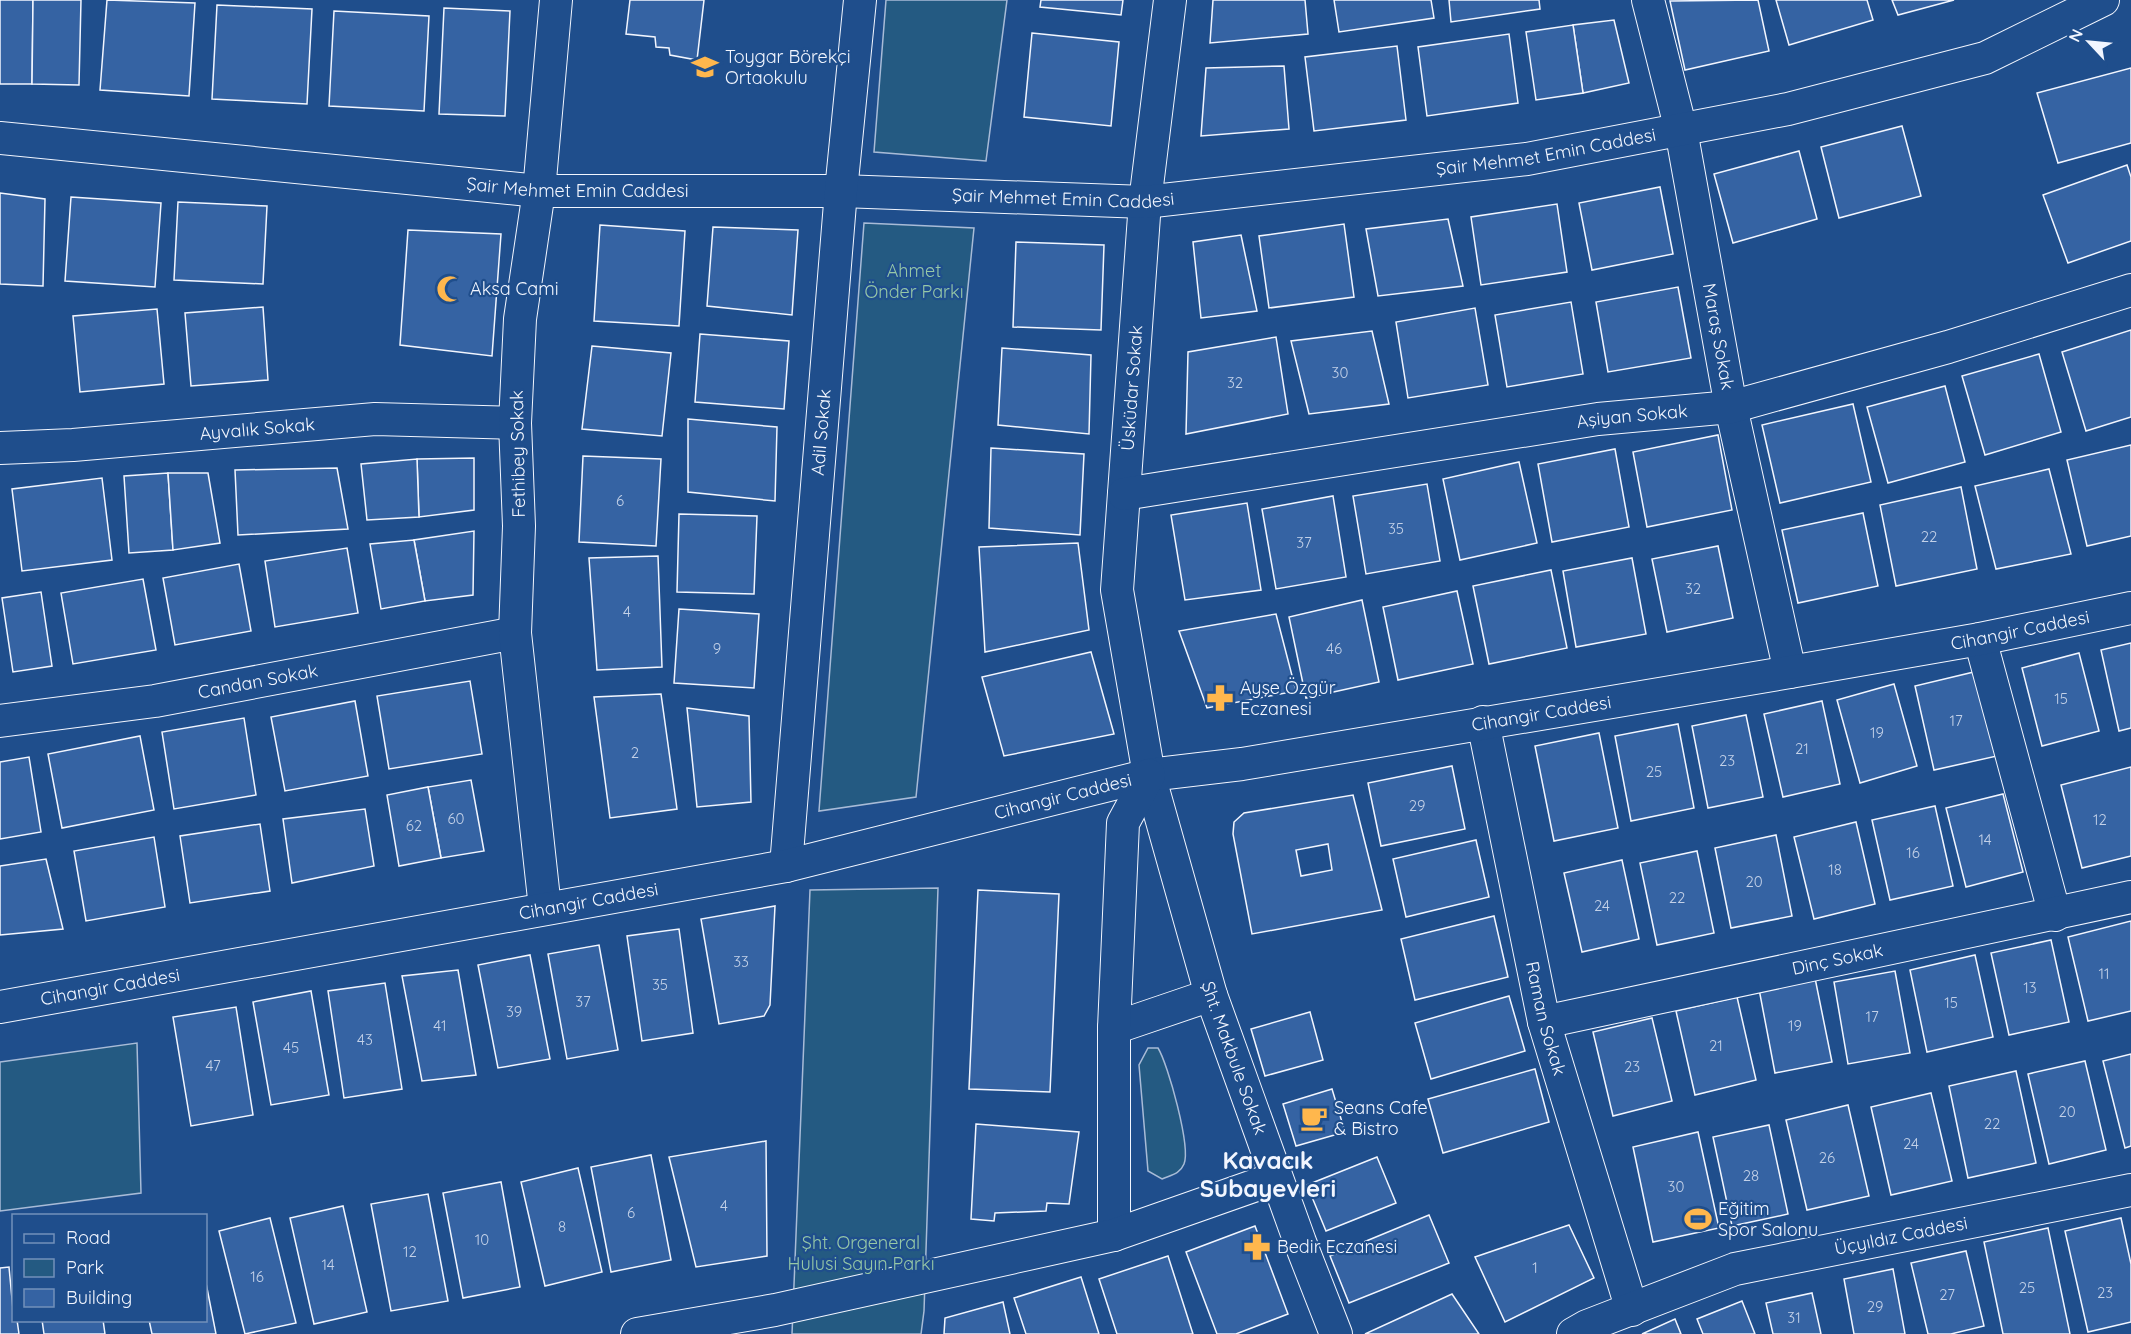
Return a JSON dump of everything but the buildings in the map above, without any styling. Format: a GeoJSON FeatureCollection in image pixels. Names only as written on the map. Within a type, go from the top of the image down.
{"type":"FeatureCollection","features":[{"type":"Feature","properties":{"kind":"street","name":"Fethibey Sokak"},"geometry":{"type":"LineString","coordinates":[[545,908],[514,633],[519,526],[515,423],[520,319],[539,191],[556,0]]}},
{"type":"Feature","properties":{"kind":"street","name":"Adil Sokak"},"geometry":{"type":"LineString","coordinates":[[786,866],[841,191],[860,0]]}},
{"type":"Feature","properties":{"kind":"street","name":"Üsküdar Sokak"},"geometry":{"type":"LineString","coordinates":[[1149,776],[1117,590],[1145,202],[1170,0]]}},
{"type":"Feature","properties":{"kind":"street","name":"Maraş Sokak"},"geometry":{"type":"LineString","coordinates":[[1648,0],[1681,130],[1731,407],[1790,672]]}},
{"type":"Feature","properties":{"kind":"street","name":"Şair Mehmet Emin Caddesi"},"geometry":{"type":"LineString","coordinates":[[0,138],[539,191],[841,191],[1145,202],[1527,159],[1788,109],[1985,58],[2103,0]]}},
{"type":"Feature","properties":{"kind":"street","name":"Aşiyan Sokak"},"geometry":{"type":"LineString","coordinates":[[1124,494],[1598,419],[1731,407],[1948,347],[2131,290]]}},
{"type":"Feature","properties":{"kind":"street","name":"Ayvalık Sokak"},"geometry":{"type":"LineString","coordinates":[[0,448],[73,445],[375,419],[515,423]]}},
{"type":"Feature","properties":{"kind":"street","name":"Cihangir Caddesi"},"geometry":{"type":"LineString","coordinates":[[0,1007],[786,866],[1149,776],[1242,764],[1790,672],[1980,639],[2131,608]]}},
{"type":"Feature","properties":{"kind":"street","name":"Candan Sokak"},"geometry":{"type":"LineString","coordinates":[[0,721],[155,701],[514,633]]}},
{"type":"Feature","properties":{"kind":"street"},"geometry":{"type":"LineString","coordinates":[[1980,639],[2055,915]]}},
{"type":"Feature","properties":{"kind":"street","name":"Raman Sokak"},"geometry":{"type":"LineString","coordinates":[[1482,722],[1544,1022],[1632,1310]]}},
{"type":"Feature","properties":{"kind":"street","name":"Şht. Makbule Sokak"},"geometry":{"type":"LineString","coordinates":[[1149,776],[1211,995],[1276,1178],[1336,1334]]}},
{"type":"Feature","properties":{"kind":"street"},"geometry":{"type":"LineString","coordinates":[[1114,1235],[1114,1028],[1123,823],[1149,776]]}},
{"type":"Feature","properties":{"kind":"street","name":"Dinç Sokak"},"geometry":{"type":"LineString","coordinates":[[1544,1022],[2131,897]]}},
{"type":"Feature","properties":{"kind":"street"},"geometry":{"type":"LineString","coordinates":[[1114,1028],[1211,995]]}},
{"type":"Feature","properties":{"kind":"street"},"geometry":{"type":"LineString","coordinates":[[637,1334],[775,1322],[1114,1235],[1276,1178]]}},
{"type":"Feature","properties":{"kind":"street","name":"Üçyıldız Caddesi"},"geometry":{"type":"LineString","coordinates":[[1573,1334],[1587,1326],[1735,1269],[2131,1190]]}},
{"type":"Feature","properties":{"kind":"green space"},"geometry":{"type":"Polygon","coordinates":[[[886,0],[1007,0],[986,161],[874,152],[886,0]]]}},
{"type":"Feature","properties":{"kind":"green space","name":"Ahmet Önder Parkı"},"geometry":{"type":"Polygon","coordinates":[[[864,223],[974,228],[916,797],[819,811],[864,223]]]}},
{"type":"Feature","properties":{"kind":"green space","name":"Şht. Orgeneral Hulusi Sayın Parkı"},"geometry":{"type":"Polygon","coordinates":[[[938,888],[924,1311],[921,1334],[792,1334],[810,890],[938,888]]]}},
{"type":"Feature","properties":{"kind":"green space"},"geometry":{"type":"Polygon","coordinates":[[[137,1043],[141,1193],[0,1211],[0,1062],[137,1043]]]}},
{"type":"Feature","properties":{"kind":"green space"},"geometry":{"type":"Polygon","coordinates":[[[1148,1048],[1158,1048],[1162,1057],[1177,1106],[1184,1141],[1184,1164],[1175,1174],[1162,1179],[1148,1171],[1139,1065],[1148,1048]]]}},
{"type":"Feature","properties":{"kind":"place","name":"Toygar Börekçi Ortaokulu"},"geometry":{"type":"Point","coordinates":[705,67]}},
{"type":"Feature","properties":{"kind":"place","name":"Aksa Cami"},"geometry":{"type":"Point","coordinates":[450,289]}},
{"type":"Feature","properties":{"kind":"place","name":"Ayşe Özgür Eczanesi"},"geometry":{"type":"Point","coordinates":[1220,698]}},
{"type":"Feature","properties":{"kind":"place","name":"Seans Cafe & Bistro"},"geometry":{"type":"Point","coordinates":[1314,1118]}},
{"type":"Feature","properties":{"kind":"place","name":"Eğitim Spor Salonu"},"geometry":{"type":"Point","coordinates":[1698,1219]}},
{"type":"Feature","properties":{"kind":"place","name":"Bedir Eczanesi"},"geometry":{"type":"Point","coordinates":[1257,1247]}},
{"type":"Feature","properties":{"kind":"district","name":"Kavacık Subayevleri"},"geometry":{"type":"Point","coordinates":[1268,1175]}}]}
